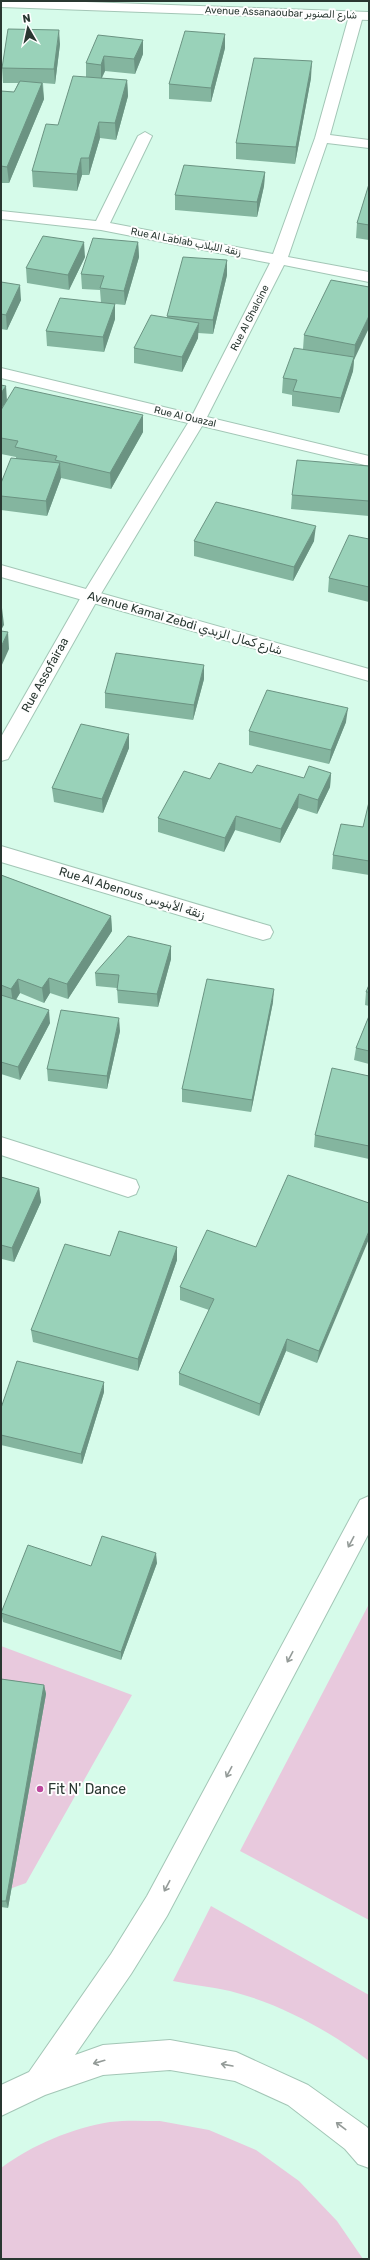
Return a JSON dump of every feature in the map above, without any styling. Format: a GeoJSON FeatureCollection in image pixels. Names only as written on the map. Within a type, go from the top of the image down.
{"type":"FeatureCollection","features":[{"type":"Feature","properties":{"kind":"street","name":"Avenue Assanaoubar شارع الصنوبر"},"geometry":{"type":"LineString","coordinates":[[1,3],[363,16]]}},
{"type":"Feature","properties":{"kind":"street","name":"Rue Al Ghalcine"},"geometry":{"type":"LineString","coordinates":[[90,597],[197,421],[279,260],[363,16]]}},
{"type":"Feature","properties":{"kind":"street"},"geometry":{"type":"LineString","coordinates":[[101,226],[144,136]]}},
{"type":"Feature","properties":{"kind":"street"},"geometry":{"type":"LineString","coordinates":[[322,138],[369,144]]}},
{"type":"Feature","properties":{"kind":"street","name":"Rue Al Lablab زنقة اللبلاب"},"geometry":{"type":"LineString","coordinates":[[1,215],[101,226],[369,277]]}},
{"type":"Feature","properties":{"kind":"street","name":"Rue Al Ouazal"},"geometry":{"type":"LineString","coordinates":[[1,373],[369,461]]}},
{"type":"Feature","properties":{"kind":"street","name":"Avenue Kamal Zebdi شارع كمال الزبدي"},"geometry":{"type":"LineString","coordinates":[[1,571],[369,676]]}},
{"type":"Feature","properties":{"kind":"street","name":"Rue Assofairaa"},"geometry":{"type":"LineString","coordinates":[[1,754],[90,597]]}},
{"type":"Feature","properties":{"kind":"street","name":"Rue Al Abenous زنقة الأبنوس"},"geometry":{"type":"LineString","coordinates":[[1,854],[263,932]]}},
{"type":"Feature","properties":{"kind":"street"},"geometry":{"type":"LineString","coordinates":[[1,1146],[128,1187]]}},
{"type":"Feature","properties":{"kind":"street"},"geometry":{"type":"LineString","coordinates":[[39,2082],[121,1964],[157,1906],[369,1508]]}},
{"type":"Feature","properties":{"kind":"street"},"geometry":{"type":"LineString","coordinates":[[1,2101],[39,2082],[103,2060],[170,2055],[236,2067],[298,2094],[356,2138],[369,2153]]}},
{"type":"Feature","properties":{"kind":"shaded area"},"geometry":{"type":"Polygon","coordinates":[[[369,1604],[369,1920],[240,1851],[369,1604]]]}},
{"type":"Feature","properties":{"kind":"shaded area","name":"Fit N' Dance"},"geometry":{"type":"Polygon","coordinates":[[[1,1646],[132,1695],[26,1883],[1,1892],[1,1646]]]}},
{"type":"Feature","properties":{"kind":"shaded area"},"geometry":{"type":"Polygon","coordinates":[[[211,1906],[369,1995],[369,2061],[337,2039],[303,2019],[267,2003],[230,1991],[173,1981],[211,1906]]]}},
{"type":"Feature","properties":{"kind":"shaded area"},"geometry":{"type":"Polygon","coordinates":[[[116,2121],[160,2121],[209,2130],[256,2150],[299,2181],[337,2221],[363,2259],[1,2259],[1,2168],[39,2145],[81,2128],[116,2121]]]}},
{"type":"Feature","properties":{"kind":"building"},"geometry":{"type":"Polygon","coordinates":[[[8,29],[59,30],[54,69],[2,68],[8,29]]]}},
{"type":"Feature","properties":{"kind":"building"},"geometry":{"type":"Polygon","coordinates":[[[185,31],[225,34],[211,88],[169,84],[185,31]]]}},
{"type":"Feature","properties":{"kind":"building"},"geometry":{"type":"Polygon","coordinates":[[[98,35],[143,40],[134,59],[104,56],[101,65],[86,63],[98,35]]]}},
{"type":"Feature","properties":{"kind":"building"},"geometry":{"type":"Polygon","coordinates":[[[254,58],[312,61],[296,147],[236,143],[254,58]]]}},
{"type":"Feature","properties":{"kind":"building"},"geometry":{"type":"Polygon","coordinates":[[[73,76],[127,80],[115,123],[99,122],[89,158],[81,158],[77,174],[32,171],[46,124],[58,125],[73,76]]]}},
{"type":"Feature","properties":{"kind":"building"},"geometry":{"type":"Polygon","coordinates":[[[20,81],[42,83],[7,167],[1,166],[1,91],[14,92],[20,81]]]}},
{"type":"Feature","properties":{"kind":"building"},"geometry":{"type":"Polygon","coordinates":[[[184,165],[265,172],[257,202],[175,195],[184,165]]]}},
{"type":"Feature","properties":{"kind":"building"},"geometry":{"type":"Polygon","coordinates":[[[369,184],[369,225],[357,223],[369,184]]]}},
{"type":"Feature","properties":{"kind":"building"},"geometry":{"type":"Polygon","coordinates":[[[43,236],[84,242],[68,275],[26,268],[43,236]]]}},
{"type":"Feature","properties":{"kind":"building"},"geometry":{"type":"Polygon","coordinates":[[[93,238],[138,242],[124,291],[100,288],[104,276],[81,274],[93,238]]]}},
{"type":"Feature","properties":{"kind":"building"},"geometry":{"type":"Polygon","coordinates":[[[183,257],[227,260],[213,320],[167,316],[183,257]]]}},
{"type":"Feature","properties":{"kind":"building"},"geometry":{"type":"Polygon","coordinates":[[[331,280],[369,287],[369,316],[355,345],[304,335],[331,280]]]}},
{"type":"Feature","properties":{"kind":"building"},"geometry":{"type":"Polygon","coordinates":[[[1,282],[20,285],[6,315],[1,314],[1,282]]]}},
{"type":"Feature","properties":{"kind":"building"},"geometry":{"type":"Polygon","coordinates":[[[60,298],[115,304],[103,337],[46,331],[60,298]]]}},
{"type":"Feature","properties":{"kind":"building"},"geometry":{"type":"Polygon","coordinates":[[[151,315],[199,323],[182,357],[134,348],[151,315]]]}},
{"type":"Feature","properties":{"kind":"building"},"geometry":{"type":"Polygon","coordinates":[[[294,348],[354,357],[341,398],[293,391],[297,380],[283,378],[294,348]]]}},
{"type":"Feature","properties":{"kind":"building"},"geometry":{"type":"Polygon","coordinates":[[[1,385],[6,386],[1,393],[1,385]]]}},
{"type":"Feature","properties":{"kind":"building"},"geometry":{"type":"Polygon","coordinates":[[[15,387],[143,415],[110,473],[55,460],[57,456],[15,447],[18,441],[1,438],[1,410],[15,387]]]}},
{"type":"Feature","properties":{"kind":"building"},"geometry":{"type":"Polygon","coordinates":[[[11,458],[60,463],[46,501],[1,496],[1,483],[11,458]]]}},
{"type":"Feature","properties":{"kind":"building"},"geometry":{"type":"Polygon","coordinates":[[[297,460],[369,466],[369,501],[292,495],[297,460]]]}},
{"type":"Feature","properties":{"kind":"building"},"geometry":{"type":"Polygon","coordinates":[[[216,502],[316,526],[294,567],[194,541],[216,502]]]}},
{"type":"Feature","properties":{"kind":"building"},"geometry":{"type":"Polygon","coordinates":[[[349,535],[369,539],[369,587],[329,578],[349,535]]]}},
{"type":"Feature","properties":{"kind":"building"},"geometry":{"type":"Polygon","coordinates":[[[1,631],[8,632],[1,647],[1,631]]]}},
{"type":"Feature","properties":{"kind":"building"},"geometry":{"type":"Polygon","coordinates":[[[116,653],[204,665],[194,705],[105,693],[116,653]]]}},
{"type":"Feature","properties":{"kind":"building"},"geometry":{"type":"Polygon","coordinates":[[[267,690],[348,708],[331,750],[249,731],[267,690]]]}},
{"type":"Feature","properties":{"kind":"building"},"geometry":{"type":"Polygon","coordinates":[[[81,724],[129,734],[102,799],[52,788],[81,724]]]}},
{"type":"Feature","properties":{"kind":"building"},"geometry":{"type":"Polygon","coordinates":[[[219,763],[252,773],[257,765],[304,778],[309,766],[331,773],[318,800],[299,794],[281,829],[236,816],[225,838],[158,818],[184,771],[210,779],[219,763]]]}},
{"type":"Feature","properties":{"kind":"building"},"geometry":{"type":"Polygon","coordinates":[[[369,802],[369,861],[333,855],[341,824],[363,827],[369,802]]]}},
{"type":"Feature","properties":{"kind":"building"},"geometry":{"type":"Polygon","coordinates":[[[1,875],[111,916],[67,984],[49,978],[42,988],[18,979],[11,989],[1,985],[1,875]]]}},
{"type":"Feature","properties":{"kind":"building"},"geometry":{"type":"Polygon","coordinates":[[[128,936],[171,946],[157,994],[117,990],[119,975],[95,973],[128,936]]]}},
{"type":"Feature","properties":{"kind":"building"},"geometry":{"type":"Polygon","coordinates":[[[207,979],[274,989],[252,1100],[182,1089],[207,979]]]}},
{"type":"Feature","properties":{"kind":"building"},"geometry":{"type":"Polygon","coordinates":[[[369,985],[369,992],[366,992],[369,985]]]}},
{"type":"Feature","properties":{"kind":"building"},"geometry":{"type":"Polygon","coordinates":[[[1,995],[49,1010],[18,1067],[1,1062],[1,995]]]}},
{"type":"Feature","properties":{"kind":"building"},"geometry":{"type":"Polygon","coordinates":[[[61,1010],[119,1018],[107,1076],[47,1069],[61,1010]]]}},
{"type":"Feature","properties":{"kind":"building"},"geometry":{"type":"Polygon","coordinates":[[[369,1016],[369,1051],[356,1048],[369,1016]]]}},
{"type":"Feature","properties":{"kind":"building"},"geometry":{"type":"Polygon","coordinates":[[[332,1068],[369,1076],[369,1146],[315,1135],[332,1068]]]}},
{"type":"Feature","properties":{"kind":"building"},"geometry":{"type":"Polygon","coordinates":[[[288,1175],[369,1203],[369,1231],[319,1351],[287,1339],[260,1404],[179,1373],[214,1299],[180,1287],[207,1230],[256,1247],[288,1175]]]}},
{"type":"Feature","properties":{"kind":"building"},"geometry":{"type":"Polygon","coordinates":[[[1,1177],[39,1188],[12,1248],[1,1245],[1,1177]]]}},
{"type":"Feature","properties":{"kind":"building"},"geometry":{"type":"Polygon","coordinates":[[[119,1231],[177,1247],[138,1359],[31,1330],[65,1244],[110,1256],[119,1231]]]}},
{"type":"Feature","properties":{"kind":"building"},"geometry":{"type":"Polygon","coordinates":[[[17,1361],[104,1382],[81,1454],[1,1435],[1,1408],[17,1361]]]}},
{"type":"Feature","properties":{"kind":"building"},"geometry":{"type":"Polygon","coordinates":[[[102,1536],[156,1553],[121,1652],[1,1613],[28,1545],[91,1566],[102,1536]]]}},
{"type":"Feature","properties":{"kind":"building"},"geometry":{"type":"Polygon","coordinates":[[[1,1679],[44,1685],[6,1901],[1,1901],[1,1679]]]}},
{"type":"Feature","properties":{"kind":"place","name":"Fit N' Dance"},"geometry":{"type":"Point","coordinates":[40,1789]}}]}
